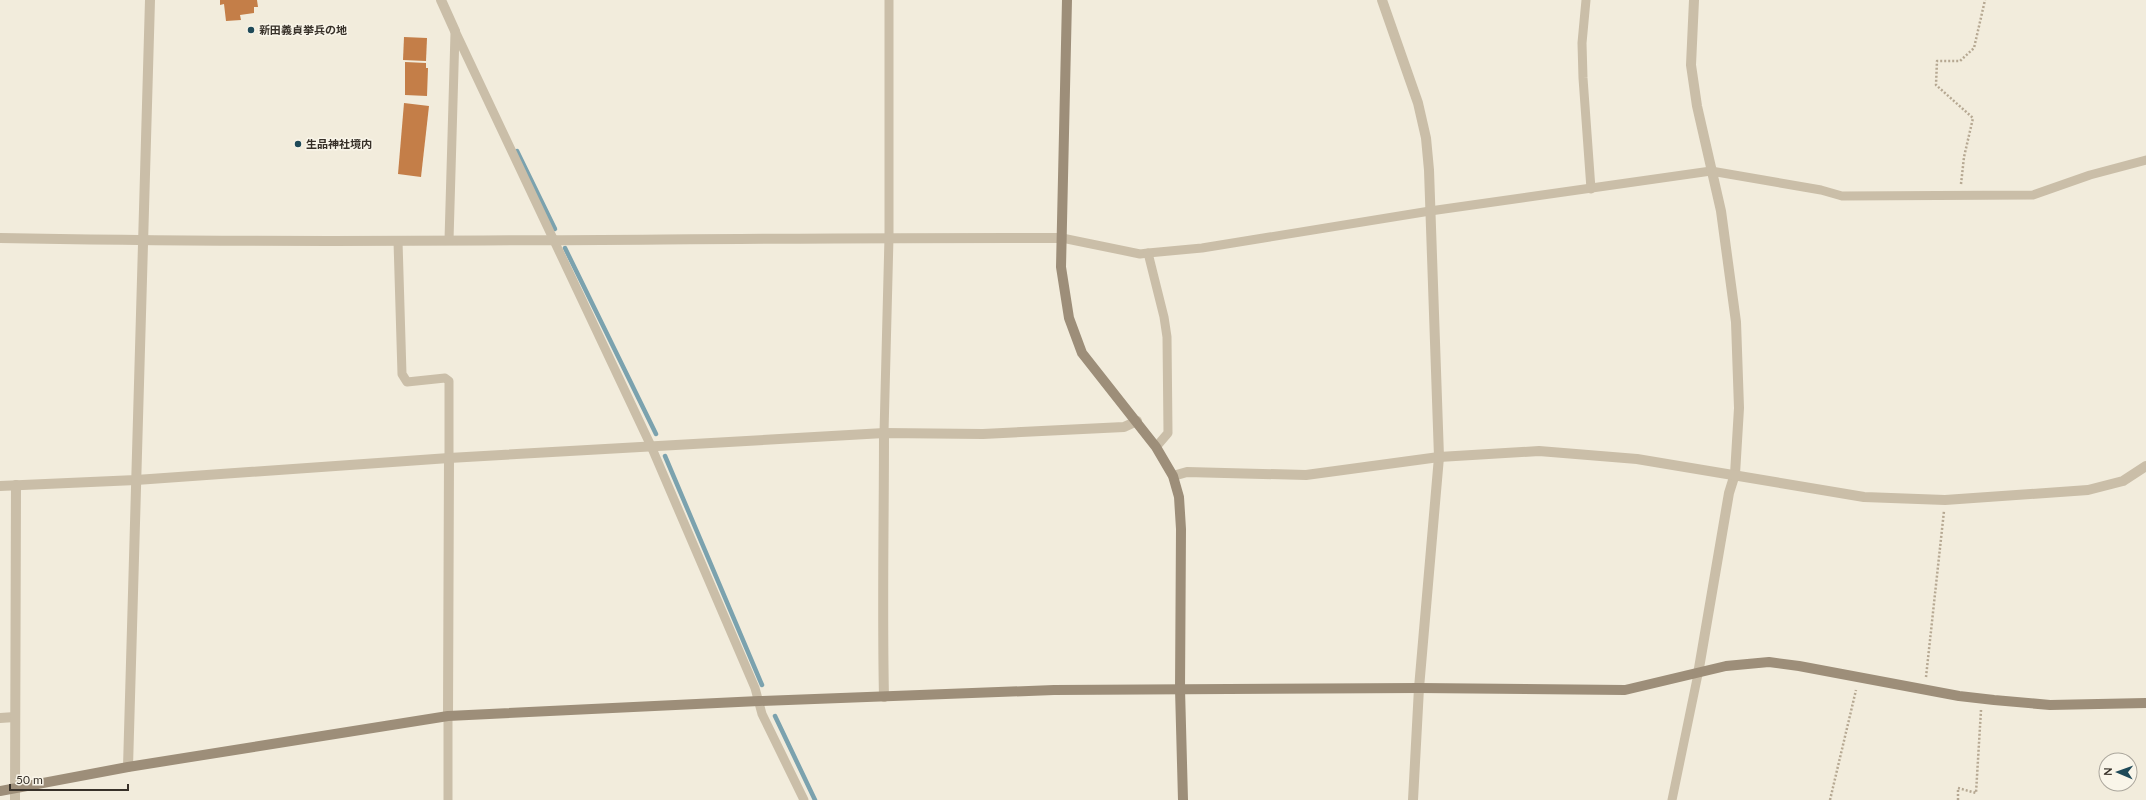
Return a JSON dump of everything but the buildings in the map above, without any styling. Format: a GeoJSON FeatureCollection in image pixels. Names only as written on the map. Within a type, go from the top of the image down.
{"type":"FeatureCollection","features":[{"type":"Feature","properties":{"kind":"street"},"geometry":{"type":"LineString","coordinates":[[128,766],[150,0]]}},
{"type":"Feature","properties":{"kind":"street"},"geometry":{"type":"LineString","coordinates":[[441,0],[455,31]]}},
{"type":"Feature","properties":{"kind":"street"},"geometry":{"type":"LineString","coordinates":[[1067,0],[1061,267],[1069,318],[1082,353],[1156,447],[1173,476],[1179,497],[1181,529],[1180,689],[1182,800]]}},
{"type":"Feature","properties":{"kind":"street"},"geometry":{"type":"LineString","coordinates":[[1382,0],[1420,110],[1426,138],[1429,170],[1440,457],[1419,688],[1413,800]]}},
{"type":"Feature","properties":{"kind":"street"},"geometry":{"type":"LineString","coordinates":[[1694,0],[1691,65],[1697,106],[1721,211],[1736,322],[1739,408],[1735,474],[1729,493],[1698,674]]}},
{"type":"Feature","properties":{"kind":"street"},"geometry":{"type":"LineString","coordinates":[[0,238],[142,241],[1062,238]]}},
{"type":"Feature","properties":{"kind":"street"},"geometry":{"type":"LineString","coordinates":[[0,486],[136,480],[449,458],[884,433],[983,434],[1124,427],[1137,421]]}},
{"type":"Feature","properties":{"kind":"street"},"geometry":{"type":"LineString","coordinates":[[884,433],[884,543],[882,611],[884,697]]}},
{"type":"Feature","properties":{"kind":"street"},"geometry":{"type":"LineString","coordinates":[[1173,476],[1187,472],[1306,475],[1440,457],[1539,451],[1637,459],[1735,474],[1864,497],[1945,500],[2088,490],[2123,482],[2146,466]]}},
{"type":"Feature","properties":{"kind":"street"},"geometry":{"type":"LineString","coordinates":[[448,716],[449,458]]}},
{"type":"Feature","properties":{"kind":"street"},"geometry":{"type":"LineString","coordinates":[[15,800],[16,485]]}},
{"type":"Feature","properties":{"kind":"street"},"geometry":{"type":"LineString","coordinates":[[0,791],[128,766],[448,716],[758,701],[1054,690],[1419,688],[1625,690],[1698,674],[1726,666],[1768,662],[1982,699],[2050,705],[2146,703]]}},
{"type":"Feature","properties":{"kind":"street"},"geometry":{"type":"LineString","coordinates":[[0,718],[15,717]]}},
{"type":"Feature","properties":{"kind":"lane"},"geometry":{"type":"LineString","coordinates":[[884,433],[888,238],[889,0]]}},
{"type":"Feature","properties":{"kind":"lane"},"geometry":{"type":"LineString","coordinates":[[1586,0],[1582,43],[1591,189]]}},
{"type":"Feature","properties":{"kind":"lane"},"geometry":{"type":"LineString","coordinates":[[455,31],[552,240],[651,446],[758,701],[762,714],[804,800]]}},
{"type":"Feature","properties":{"kind":"lane"},"geometry":{"type":"LineString","coordinates":[[449,240],[455,31]]}},
{"type":"Feature","properties":{"kind":"lane"},"geometry":{"type":"LineString","coordinates":[[1062,238],[1140,254],[1148,254],[1202,248],[1430,210],[1591,189],[1711,171],[1821,190],[1842,196],[2033,195],[2132,162],[2146,160]]}},
{"type":"Feature","properties":{"kind":"lane"},"geometry":{"type":"LineString","coordinates":[[398,241],[402,374],[407,382],[444,378],[449,381],[449,458]]}},
{"type":"Feature","properties":{"kind":"lane"},"geometry":{"type":"LineString","coordinates":[[1148,254],[1164,317],[1167,336],[1168,433],[1156,447]]}},
{"type":"Feature","properties":{"kind":"lane"},"geometry":{"type":"LineString","coordinates":[[1672,800],[1698,674]]}},
{"type":"Feature","properties":{"kind":"lane"},"geometry":{"type":"LineString","coordinates":[[448,716],[448,800]]}},
{"type":"Feature","properties":{"kind":"path"},"geometry":{"type":"LineString","coordinates":[[1961,196],[1964,157],[1973,118],[1936,84],[1937,61],[1960,61],[1974,48],[1985,0]]}},
{"type":"Feature","properties":{"kind":"path"},"geometry":{"type":"LineString","coordinates":[[1925,689],[1945,500]]}},
{"type":"Feature","properties":{"kind":"path"},"geometry":{"type":"LineString","coordinates":[[1830,800],[1859,677]]}},
{"type":"Feature","properties":{"kind":"path"},"geometry":{"type":"LineString","coordinates":[[1958,800],[1958,788],[1976,793],[1982,699]]}},
{"type":"Feature","properties":{"kind":"waterway"},"geometry":{"type":"LineString","coordinates":[[517,151],[555,229]]}},
{"type":"Feature","properties":{"kind":"waterway"},"geometry":{"type":"LineString","coordinates":[[565,248],[656,434]]}},
{"type":"Feature","properties":{"kind":"waterway"},"geometry":{"type":"LineString","coordinates":[[665,456],[762,685]]}},
{"type":"Feature","properties":{"kind":"waterway"},"geometry":{"type":"LineString","coordinates":[[775,716],[815,800]]}},
{"type":"Feature","properties":{"kind":"place","name":"新田義貞挙兵の地"},"geometry":{"type":"Point","coordinates":[251,30]}},
{"type":"Feature","properties":{"kind":"place","name":"生品神社境内"},"geometry":{"type":"Point","coordinates":[298,144]}}]}
